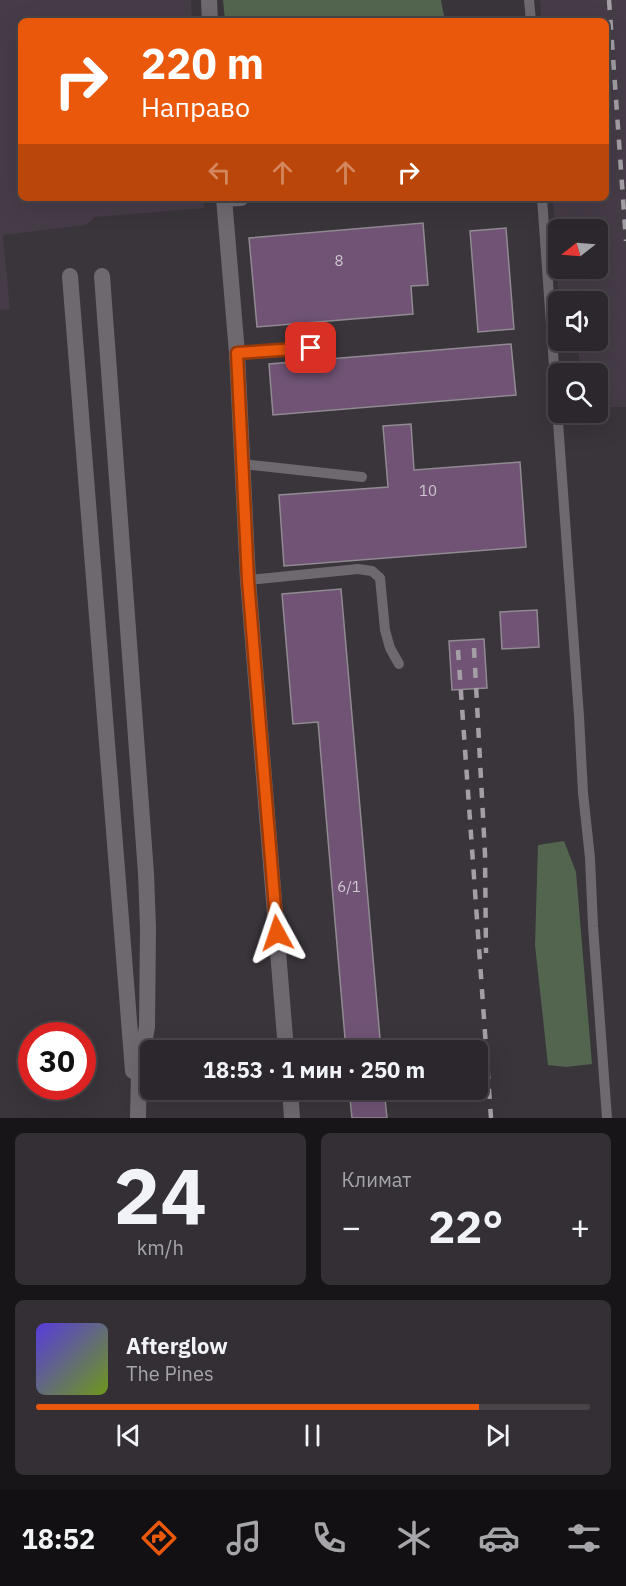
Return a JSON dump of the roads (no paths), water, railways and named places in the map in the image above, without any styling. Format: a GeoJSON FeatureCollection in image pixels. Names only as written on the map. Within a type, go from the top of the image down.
{"type":"FeatureCollection","features":[{"type":"Feature","properties":{"kind":"street"},"geometry":{"type":"LineString","coordinates":[[208,0],[210,18]]}},
{"type":"Feature","properties":{"kind":"street"},"geometry":{"type":"LineString","coordinates":[[230,201],[248,580],[285,1040]]}},
{"type":"Feature","properties":{"kind":"street"},"geometry":{"type":"LineString","coordinates":[[70,276],[137,1118]]}},
{"type":"Feature","properties":{"kind":"street"},"geometry":{"type":"LineString","coordinates":[[102,276],[146,873],[147,1027],[139,1071],[137,1118]]}},
{"type":"Feature","properties":{"kind":"street"},"geometry":{"type":"LineString","coordinates":[[291,1100],[292,1118]]}},
{"type":"Feature","properties":{"kind":"lane"},"geometry":{"type":"LineString","coordinates":[[529,0],[531,18]]}},
{"type":"Feature","properties":{"kind":"lane"},"geometry":{"type":"LineString","coordinates":[[542,201],[607,1118]]}},
{"type":"Feature","properties":{"kind":"lane"},"geometry":{"type":"LineString","coordinates":[[237,353],[311,348]]}},
{"type":"Feature","properties":{"kind":"lane"},"geometry":{"type":"LineString","coordinates":[[243,464],[362,477]]}},
{"type":"Feature","properties":{"kind":"lane"},"geometry":{"type":"LineString","coordinates":[[248,580],[358,569],[372,571],[380,578],[385,630],[390,648],[399,664]]}},
{"type":"Feature","properties":{"kind":"railway"},"geometry":{"type":"LineString","coordinates":[[609,0],[626,241]]}},
{"type":"Feature","properties":{"kind":"railway"},"geometry":{"type":"LineString","coordinates":[[474,648],[485,854],[486,953]]}},
{"type":"Feature","properties":{"kind":"railway"},"geometry":{"type":"LineString","coordinates":[[458,650],[491,1118]]}}]}
